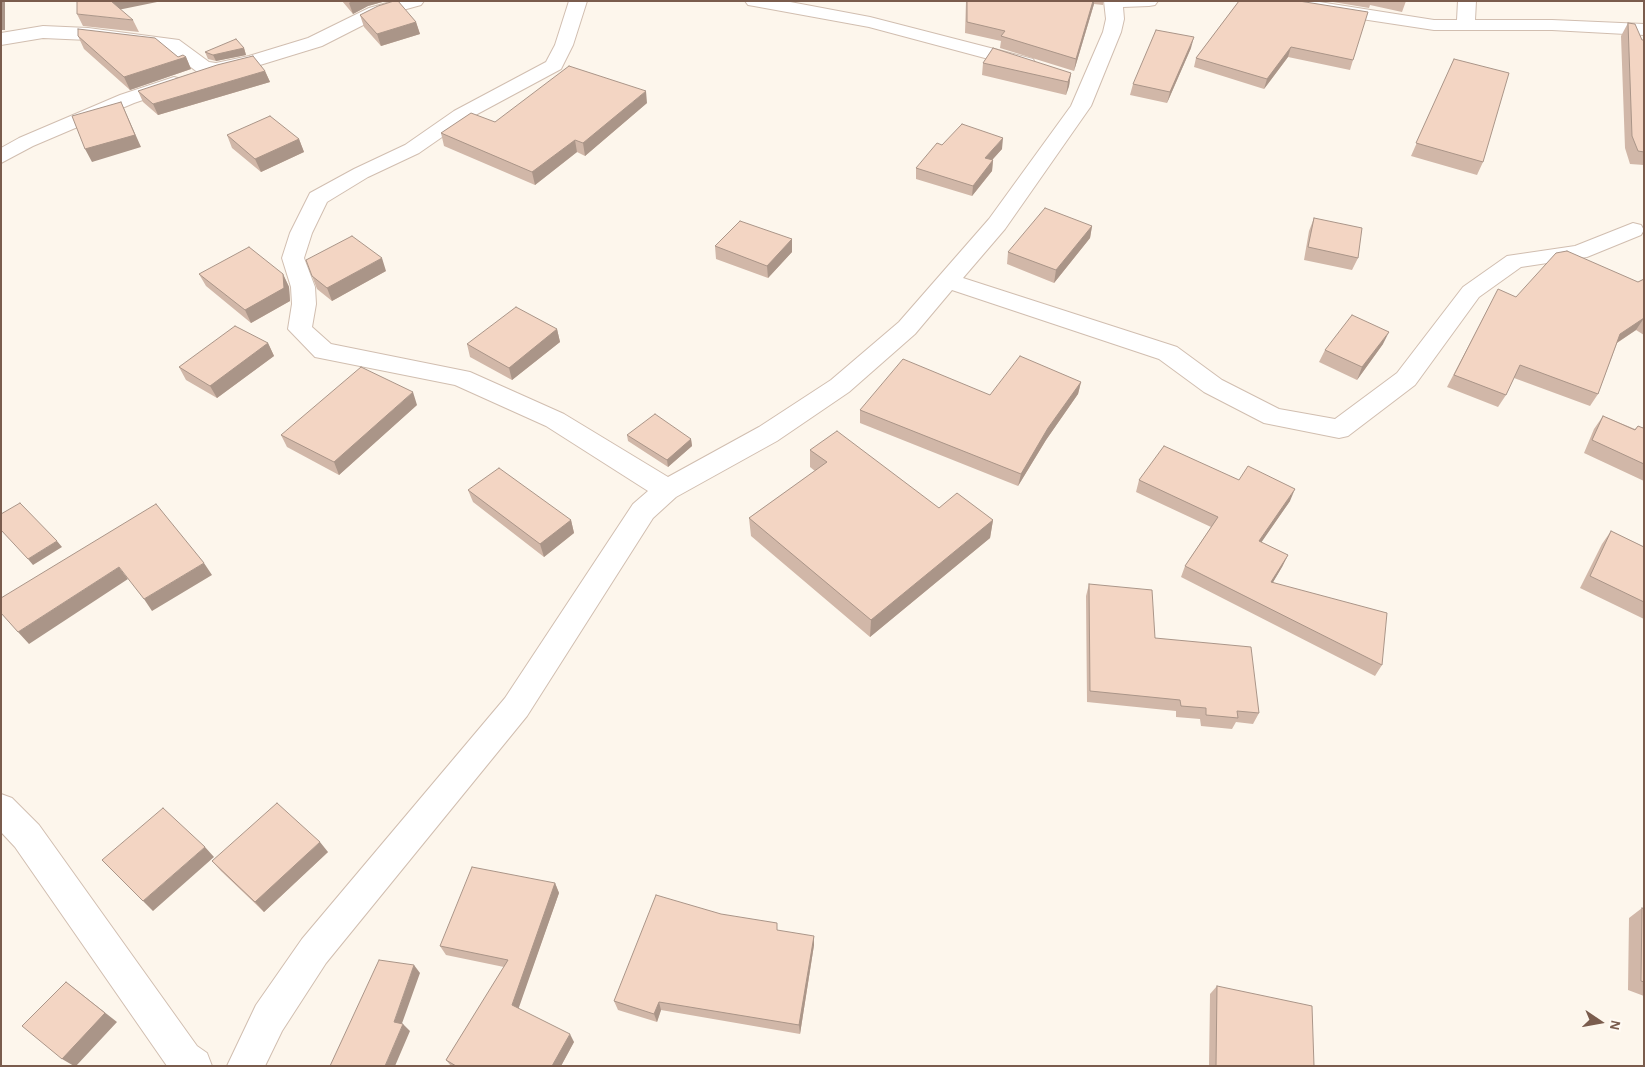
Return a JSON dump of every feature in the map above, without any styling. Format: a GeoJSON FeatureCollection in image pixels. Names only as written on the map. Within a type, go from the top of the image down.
{"type":"FeatureCollection","features":[{"type":"Feature","properties":{"kind":"street"},"geometry":{"type":"LineString","coordinates":[[1,157],[26,142],[127,99],[216,69],[253,61],[314,42],[375,12],[415,1]]}},
{"type":"Feature","properties":{"kind":"street"},"geometry":{"type":"LineString","coordinates":[[578,1],[564,45],[554,65],[461,115],[412,148],[361,173],[318,198],[301,233],[293,258],[303,287],[304,304],[300,329],[324,351],[460,378],[555,420],[667,490]]}},
{"type":"Feature","properties":{"kind":"street"},"geometry":{"type":"LineString","coordinates":[[754,1],[870,22],[1002,56],[1046,70]]}},
{"type":"Feature","properties":{"kind":"street"},"geometry":{"type":"LineString","coordinates":[[245,1066],[269,1018],[314,951],[516,707],[643,511],[667,490],[768,434],[840,386],[908,328],[997,224],[1081,106],[1081,81],[1112,32],[1115,19],[1113,2],[1149,1]]}},
{"type":"Feature","properties":{"kind":"street"},"geometry":{"type":"LineString","coordinates":[[1276,1],[1434,25],[1552,25],[1644,30]]}},
{"type":"Feature","properties":{"kind":"street"},"geometry":{"type":"LineString","coordinates":[[1466,26],[1468,1]]}},
{"type":"Feature","properties":{"kind":"street"},"geometry":{"type":"LineString","coordinates":[[1,39],[43,32],[88,34],[172,44],[203,67],[216,69]]}},
{"type":"Feature","properties":{"kind":"street"},"geometry":{"type":"LineString","coordinates":[[948,281],[1168,354],[1213,386],[1273,417],[1339,429],[1406,379],[1471,292],[1515,262],[1579,252],[1633,230]]}},
{"type":"Feature","properties":{"kind":"street"},"geometry":{"type":"LineString","coordinates":[[1,809],[27,836],[186,1064]]}},
{"type":"Feature","properties":{"kind":"building"},"geometry":{"type":"Polygon","coordinates":[[[77,1],[111,1],[133,20],[77,14],[77,1]]]}},
{"type":"Feature","properties":{"kind":"building"},"geometry":{"type":"Polygon","coordinates":[[[398,1],[416,22],[377,34],[360,15],[398,1]]]}},
{"type":"Feature","properties":{"kind":"building"},"geometry":{"type":"Polygon","coordinates":[[[967,1],[1093,1],[1076,59],[1001,36],[1005,31],[967,22],[967,1]]]}},
{"type":"Feature","properties":{"kind":"building"},"geometry":{"type":"Polygon","coordinates":[[[1239,1],[1299,1],[1368,12],[1353,60],[1291,47],[1267,79],[1196,58],[1239,1]]]}},
{"type":"Feature","properties":{"kind":"building"},"geometry":{"type":"Polygon","coordinates":[[[1628,23],[1635,24],[1642,40],[1644,40],[1644,152],[1638,151],[1632,136],[1628,23]]]}},
{"type":"Feature","properties":{"kind":"building"},"geometry":{"type":"Polygon","coordinates":[[[78,29],[155,38],[178,57],[183,55],[186,57],[124,77],[78,36],[78,29]]]}},
{"type":"Feature","properties":{"kind":"building"},"geometry":{"type":"Polygon","coordinates":[[[1156,30],[1194,37],[1170,92],[1133,84],[1156,30]]]}},
{"type":"Feature","properties":{"kind":"building"},"geometry":{"type":"Polygon","coordinates":[[[236,39],[244,48],[213,55],[205,52],[236,39]]]}},
{"type":"Feature","properties":{"kind":"building"},"geometry":{"type":"Polygon","coordinates":[[[993,48],[1071,73],[1068,82],[983,63],[993,48]]]}},
{"type":"Feature","properties":{"kind":"building"},"geometry":{"type":"Polygon","coordinates":[[[253,56],[265,71],[153,104],[138,91],[217,65],[253,56]]]}},
{"type":"Feature","properties":{"kind":"building"},"geometry":{"type":"Polygon","coordinates":[[[1454,59],[1509,73],[1483,162],[1416,143],[1454,59]]]}},
{"type":"Feature","properties":{"kind":"building"},"geometry":{"type":"Polygon","coordinates":[[[569,66],[646,91],[583,143],[575,140],[532,172],[441,133],[471,113],[495,122],[569,66]]]}},
{"type":"Feature","properties":{"kind":"building"},"geometry":{"type":"Polygon","coordinates":[[[121,102],[135,135],[85,149],[72,116],[121,102]]]}},
{"type":"Feature","properties":{"kind":"building"},"geometry":{"type":"Polygon","coordinates":[[[270,116],[299,139],[255,159],[227,135],[270,116]]]}},
{"type":"Feature","properties":{"kind":"building"},"geometry":{"type":"Polygon","coordinates":[[[962,124],[1003,138],[985,158],[993,160],[973,186],[916,168],[937,143],[942,145],[962,124]]]}},
{"type":"Feature","properties":{"kind":"building"},"geometry":{"type":"Polygon","coordinates":[[[1045,208],[1092,226],[1056,270],[1008,252],[1045,208]]]}},
{"type":"Feature","properties":{"kind":"building"},"geometry":{"type":"Polygon","coordinates":[[[1314,218],[1362,228],[1358,258],[1308,247],[1314,218]]]}},
{"type":"Feature","properties":{"kind":"building"},"geometry":{"type":"Polygon","coordinates":[[[740,221],[792,239],[767,266],[715,246],[740,221]]]}},
{"type":"Feature","properties":{"kind":"building"},"geometry":{"type":"Polygon","coordinates":[[[352,236],[382,258],[327,288],[312,276],[306,260],[352,236]]]}},
{"type":"Feature","properties":{"kind":"building"},"geometry":{"type":"Polygon","coordinates":[[[249,247],[283,274],[284,288],[245,310],[199,274],[249,247]]]}},
{"type":"Feature","properties":{"kind":"building"},"geometry":{"type":"Polygon","coordinates":[[[1567,251],[1638,282],[1644,279],[1644,318],[1620,334],[1598,394],[1520,365],[1506,395],[1454,375],[1498,289],[1516,297],[1556,253],[1567,251]]]}},
{"type":"Feature","properties":{"kind":"building"},"geometry":{"type":"Polygon","coordinates":[[[516,307],[557,329],[509,368],[467,344],[516,307]]]}},
{"type":"Feature","properties":{"kind":"building"},"geometry":{"type":"Polygon","coordinates":[[[1352,315],[1389,332],[1362,367],[1325,350],[1352,315]]]}},
{"type":"Feature","properties":{"kind":"building"},"geometry":{"type":"Polygon","coordinates":[[[235,326],[268,343],[210,386],[179,367],[235,326]]]}},
{"type":"Feature","properties":{"kind":"building"},"geometry":{"type":"Polygon","coordinates":[[[1020,356],[1081,382],[1048,428],[1021,474],[860,410],[903,359],[990,395],[1020,356]]]}},
{"type":"Feature","properties":{"kind":"building"},"geometry":{"type":"Polygon","coordinates":[[[361,367],[413,392],[334,462],[281,435],[361,367]]]}},
{"type":"Feature","properties":{"kind":"building"},"geometry":{"type":"Polygon","coordinates":[[[655,414],[691,439],[667,460],[627,435],[655,414]]]}},
{"type":"Feature","properties":{"kind":"building"},"geometry":{"type":"Polygon","coordinates":[[[1603,416],[1635,430],[1638,426],[1644,427],[1644,464],[1592,440],[1603,416]]]}},
{"type":"Feature","properties":{"kind":"building"},"geometry":{"type":"Polygon","coordinates":[[[837,431],[939,508],[957,493],[993,520],[871,620],[749,518],[827,462],[810,450],[837,431]]]}},
{"type":"Feature","properties":{"kind":"building"},"geometry":{"type":"Polygon","coordinates":[[[1164,446],[1239,480],[1248,466],[1295,489],[1259,541],[1288,555],[1271,582],[1387,613],[1382,665],[1185,566],[1218,517],[1139,480],[1164,446]]]}},
{"type":"Feature","properties":{"kind":"building"},"geometry":{"type":"Polygon","coordinates":[[[499,468],[571,520],[540,544],[468,490],[499,468]]]}},
{"type":"Feature","properties":{"kind":"building"},"geometry":{"type":"Polygon","coordinates":[[[20,503],[57,541],[28,559],[1,530],[1,514],[20,503]]]}},
{"type":"Feature","properties":{"kind":"building"},"geometry":{"type":"Polygon","coordinates":[[[156,504],[204,563],[144,599],[119,567],[18,632],[1,613],[1,598],[156,504]]]}},
{"type":"Feature","properties":{"kind":"building"},"geometry":{"type":"Polygon","coordinates":[[[1611,531],[1644,547],[1644,602],[1590,576],[1611,531]]]}},
{"type":"Feature","properties":{"kind":"building"},"geometry":{"type":"Polygon","coordinates":[[[1089,584],[1152,590],[1155,638],[1251,647],[1259,713],[1237,711],[1238,718],[1206,715],[1206,708],[1181,706],[1180,700],[1090,691],[1089,584]]]}},
{"type":"Feature","properties":{"kind":"building"},"geometry":{"type":"Polygon","coordinates":[[[277,803],[320,842],[255,902],[212,861],[277,803]]]}},
{"type":"Feature","properties":{"kind":"building"},"geometry":{"type":"Polygon","coordinates":[[[163,808],[205,847],[143,901],[102,860],[163,808]]]}},
{"type":"Feature","properties":{"kind":"building"},"geometry":{"type":"Polygon","coordinates":[[[472,867],[555,883],[512,1005],[570,1034],[552,1066],[456,1066],[446,1060],[508,960],[440,946],[472,867]]]}},
{"type":"Feature","properties":{"kind":"building"},"geometry":{"type":"Polygon","coordinates":[[[656,895],[721,914],[777,923],[777,930],[814,936],[799,1025],[659,1002],[654,1014],[614,1001],[656,895]]]}},
{"type":"Feature","properties":{"kind":"building"},"geometry":{"type":"Polygon","coordinates":[[[1642,908],[1644,909],[1644,982],[1641,981],[1642,908]]]}},
{"type":"Feature","properties":{"kind":"building"},"geometry":{"type":"Polygon","coordinates":[[[379,960],[414,965],[394,1022],[403,1024],[385,1066],[330,1066],[379,960]]]}},
{"type":"Feature","properties":{"kind":"building"},"geometry":{"type":"Polygon","coordinates":[[[66,982],[105,1013],[62,1059],[22,1026],[66,982]]]}},
{"type":"Feature","properties":{"kind":"building"},"geometry":{"type":"Polygon","coordinates":[[[1217,986],[1312,1006],[1314,1066],[1216,1066],[1217,986]]]}}]}
